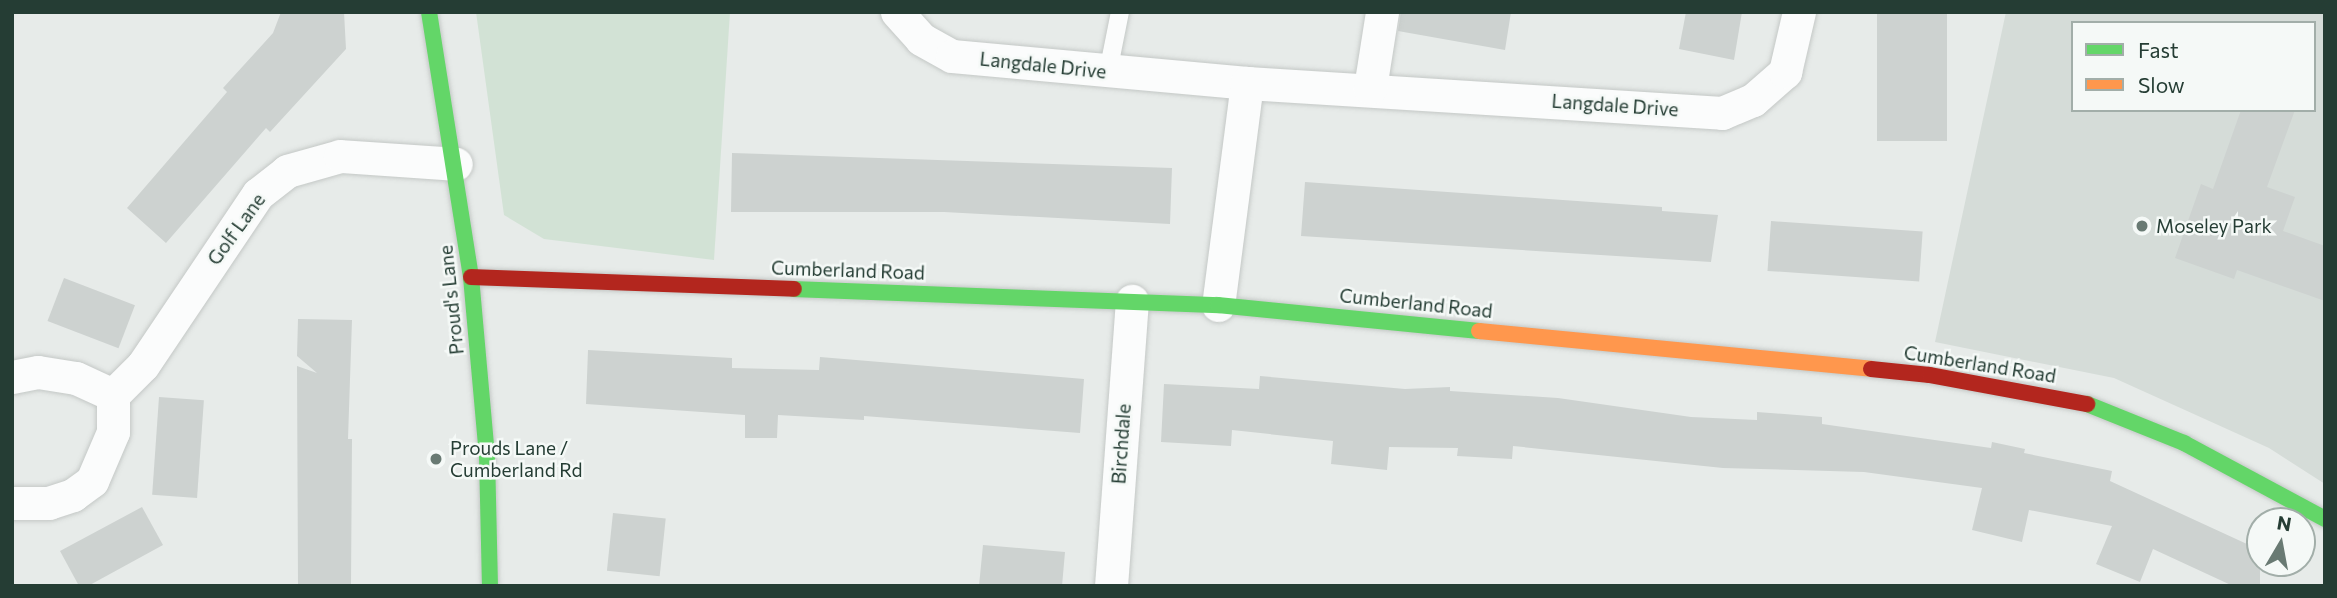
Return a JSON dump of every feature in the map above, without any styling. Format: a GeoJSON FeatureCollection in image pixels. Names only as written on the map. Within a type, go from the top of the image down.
{"type":"FeatureCollection","features":[{"type":"Feature","properties":{"kind":"street","name":"Proud's Lane"},"geometry":{"type":"LineString","coordinates":[[429,12],[456,164],[471,277],[487,456],[490,586]]}},
{"type":"Feature","properties":{"kind":"street","name":"Langdale Drive"},"geometry":{"type":"LineString","coordinates":[[897,12],[921,39],[952,56],[1247,83],[1370,88],[1722,113],[1753,100],[1786,72],[1799,12]]}},
{"type":"Feature","properties":{"kind":"street"},"geometry":{"type":"LineString","coordinates":[[1370,88],[1382,12]]}},
{"type":"Feature","properties":{"kind":"street"},"geometry":{"type":"LineString","coordinates":[[1218,305],[1247,83]]}},
{"type":"Feature","properties":{"kind":"street","name":"Golf Lane"},"geometry":{"type":"LineString","coordinates":[[113,395],[143,365],[258,194],[287,171],[340,156],[456,164]]}},
{"type":"Feature","properties":{"kind":"street","name":"Cumberland Road"},"geometry":{"type":"LineString","coordinates":[[471,277],[1218,305],[1930,375],[2085,403],[2184,443],[2325,519]]}},
{"type":"Feature","properties":{"kind":"street","name":"Birchdale"},"geometry":{"type":"LineString","coordinates":[[1111,586],[1132,302]]}},
{"type":"Feature","properties":{"kind":"street"},"geometry":{"type":"LineString","coordinates":[[12,377],[38,372],[76,378],[113,395],[113,432],[92,481],[73,495],[49,503],[12,503]]}},
{"type":"Feature","properties":{"kind":"lane"},"geometry":{"type":"LineString","coordinates":[[1108,72],[1120,12]]}},
{"type":"Feature","properties":{"kind":"shaded area","name":"Moseley Park"},"geometry":{"type":"Polygon","coordinates":[[[2006,12],[2325,12],[2325,484],[2269,448],[2114,378],[1935,342],[2006,12]]]}},
{"type":"Feature","properties":{"kind":"green space"},"geometry":{"type":"Polygon","coordinates":[[[476,12],[730,12],[714,260],[544,239],[504,215],[476,12]]]}},
{"type":"Feature","properties":{"kind":"building"},"geometry":{"type":"Polygon","coordinates":[[[281,12],[344,12],[346,49],[270,132],[266,128],[166,243],[127,208],[227,92],[223,88],[273,33],[281,12]]]}},
{"type":"Feature","properties":{"kind":"building"},"geometry":{"type":"Polygon","coordinates":[[[1401,12],[1511,12],[1505,50],[1398,31],[1401,12]]]}},
{"type":"Feature","properties":{"kind":"building"},"geometry":{"type":"Polygon","coordinates":[[[1686,12],[1742,12],[1734,60],[1679,49],[1686,12]]]}},
{"type":"Feature","properties":{"kind":"building"},"geometry":{"type":"Polygon","coordinates":[[[1877,12],[1947,12],[1947,141],[1877,141],[1877,12]]]}},
{"type":"Feature","properties":{"kind":"building"},"geometry":{"type":"Polygon","coordinates":[[[2240,112],[2294,112],[2267,187],[2295,197],[2283,231],[2325,246],[2325,301],[2237,270],[2234,279],[2175,258],[2201,184],[2213,189],[2240,112]]]}},
{"type":"Feature","properties":{"kind":"building"},"geometry":{"type":"Polygon","coordinates":[[[732,153],[1172,168],[1170,224],[944,212],[731,212],[732,153]]]}},
{"type":"Feature","properties":{"kind":"building"},"geometry":{"type":"Polygon","coordinates":[[[1305,182],[1662,207],[1662,211],[1718,215],[1711,262],[1301,236],[1305,182]]]}},
{"type":"Feature","properties":{"kind":"building"},"geometry":{"type":"Polygon","coordinates":[[[1771,221],[1923,232],[1919,281],[1768,271],[1771,221]]]}},
{"type":"Feature","properties":{"kind":"building"},"geometry":{"type":"Polygon","coordinates":[[[64,278],[135,305],[118,348],[48,321],[64,278]]]}},
{"type":"Feature","properties":{"kind":"building"},"geometry":{"type":"Polygon","coordinates":[[[298,319],[352,320],[348,439],[352,439],[351,586],[298,586],[297,366],[317,373],[297,356],[298,319]]]}},
{"type":"Feature","properties":{"kind":"building"},"geometry":{"type":"Polygon","coordinates":[[[588,350],[732,358],[732,368],[819,370],[820,357],[1084,379],[1080,433],[864,416],[864,420],[778,415],[777,438],[745,438],[745,415],[586,404],[588,350]]]}},
{"type":"Feature","properties":{"kind":"building"},"geometry":{"type":"Polygon","coordinates":[[[1260,376],[1405,389],[1450,387],[1450,391],[1558,398],[1691,417],[1757,420],[1757,412],[1822,417],[1822,424],[1991,448],[1992,442],[2025,449],[2024,453],[2112,471],[2110,481],[2246,544],[2246,577],[2260,577],[2260,586],[2233,586],[2153,549],[2140,582],[2096,564],[2112,526],[2029,510],[2022,542],[1972,530],[1982,488],[1864,472],[1723,468],[1513,446],[1512,459],[1457,456],[1458,448],[1389,447],[1387,470],[1331,464],[1333,441],[1232,430],[1231,446],[1161,442],[1164,384],[1259,389],[1260,376]]]}},
{"type":"Feature","properties":{"kind":"building"},"geometry":{"type":"Polygon","coordinates":[[[159,397],[204,400],[197,498],[152,495],[159,397]]]}},
{"type":"Feature","properties":{"kind":"building"},"geometry":{"type":"Polygon","coordinates":[[[142,507],[163,545],[88,586],[79,586],[60,551],[142,507]]]}},
{"type":"Feature","properties":{"kind":"building"},"geometry":{"type":"Polygon","coordinates":[[[613,513],[666,519],[660,576],[607,571],[613,513]]]}},
{"type":"Feature","properties":{"kind":"building"},"geometry":{"type":"Polygon","coordinates":[[[983,545],[1065,552],[1062,586],[979,586],[983,545]]]}},
{"type":"Feature","properties":{"kind":"traffic: fast"},"geometry":{"type":"LineString","coordinates":[[429,12],[471,277],[487,455],[490,586]]}},
{"type":"Feature","properties":{"kind":"traffic: fast"},"geometry":{"type":"LineString","coordinates":[[794,289],[1218,305],[1479,331]]}},
{"type":"Feature","properties":{"kind":"traffic: fast"},"geometry":{"type":"LineString","coordinates":[[2087,404],[2184,443],[2325,519]]}},
{"type":"Feature","properties":{"kind":"traffic: slow"},"geometry":{"type":"LineString","coordinates":[[1479,331],[1871,369]]}},
{"type":"Feature","properties":{"kind":"traffic: jam"},"geometry":{"type":"LineString","coordinates":[[471,277],[794,289]]}},
{"type":"Feature","properties":{"kind":"traffic: jam"},"geometry":{"type":"LineString","coordinates":[[1871,369],[1930,375],[2087,404]]}},
{"type":"Feature","properties":{"kind":"place","name":"Moseley Park"},"geometry":{"type":"Point","coordinates":[2142,226]}},
{"type":"Feature","properties":{"kind":"place","name":"Prouds Lane / Cumberland Rd"},"geometry":{"type":"Point","coordinates":[436,459]}}]}
